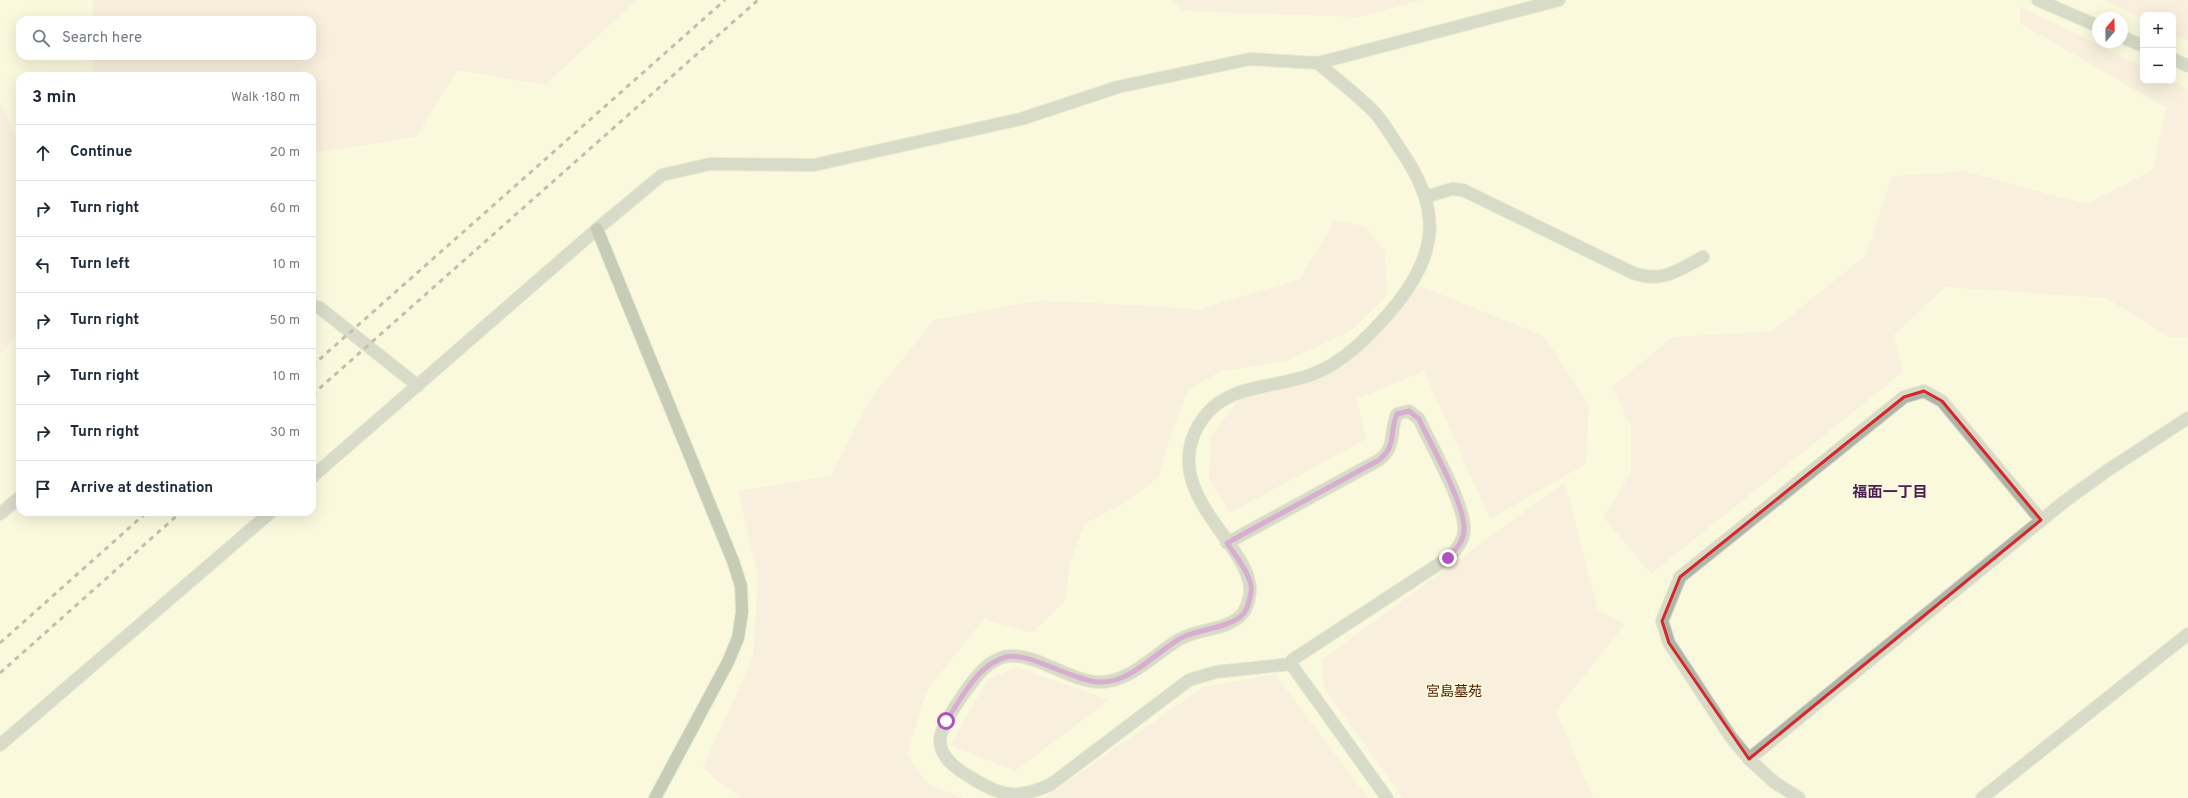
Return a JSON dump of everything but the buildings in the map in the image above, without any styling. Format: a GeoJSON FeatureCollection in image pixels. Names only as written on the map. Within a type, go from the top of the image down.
{"type":"FeatureCollection","features":[{"type":"Feature","properties":{"kind":"street"},"geometry":{"type":"LineString","coordinates":[[316,474],[597,229],[662,175],[710,164],[814,165],[1021,119],[1118,87],[1250,59],[1318,64],[1559,0]]}},
{"type":"Feature","properties":{"kind":"street"},"geometry":{"type":"LineString","coordinates":[[2038,0],[2092,23]]}},
{"type":"Feature","properties":{"kind":"street"},"geometry":{"type":"LineString","coordinates":[[2128,40],[2140,45]]}},
{"type":"Feature","properties":{"kind":"street"},"geometry":{"type":"LineString","coordinates":[[2176,60],[2188,66]]}},
{"type":"Feature","properties":{"kind":"street"},"geometry":{"type":"LineString","coordinates":[[1291,664],[1216,672],[1189,680],[1050,785],[1031,795],[1009,796],[989,789],[956,768],[944,755],[940,738],[946,721],[981,672],[993,661],[1008,656],[1025,658],[1082,679],[1099,682],[1116,680],[1131,673],[1182,637],[1224,625],[1244,613],[1252,592],[1246,570],[1202,506],[1192,483],[1189,458],[1194,434],[1208,412],[1228,396],[1251,388],[1312,374],[1334,364],[1373,331],[1410,286],[1423,264],[1429,239],[1430,214],[1424,189],[1412,166],[1376,114],[1318,64]]}},
{"type":"Feature","properties":{"kind":"street"},"geometry":{"type":"LineString","coordinates":[[1426,197],[1452,189],[1472,193],[1633,273],[1647,277],[1661,277],[1674,272],[1702,257]]}},
{"type":"Feature","properties":{"kind":"street"},"geometry":{"type":"LineString","coordinates":[[597,229],[733,561],[741,586],[742,612],[739,632],[728,662],[655,798]]}},
{"type":"Feature","properties":{"kind":"street"},"geometry":{"type":"LineString","coordinates":[[316,306],[320,308],[418,386]]}},
{"type":"Feature","properties":{"kind":"street"},"geometry":{"type":"LineString","coordinates":[[1799,798],[1774,782],[1749,759],[1730,736],[1670,643],[1662,621],[1680,577],[1904,397],[1924,391],[1942,401],[2041,520]]}},
{"type":"Feature","properties":{"kind":"street"},"geometry":{"type":"LineString","coordinates":[[1227,543],[1379,460],[1387,454],[1392,445],[1392,425],[1397,414],[1409,411],[1419,419],[1461,510],[1465,528],[1460,545],[1448,558],[1292,660],[1291,664]]}},
{"type":"Feature","properties":{"kind":"street"},"geometry":{"type":"LineString","coordinates":[[1749,759],[2041,520],[2108,470],[2188,418]]}},
{"type":"Feature","properties":{"kind":"street"},"geometry":{"type":"LineString","coordinates":[[0,514],[16,500]]}},
{"type":"Feature","properties":{"kind":"street"},"geometry":{"type":"LineString","coordinates":[[0,745],[266,516]]}},
{"type":"Feature","properties":{"kind":"street"},"geometry":{"type":"LineString","coordinates":[[1982,798],[2188,634]]}},
{"type":"Feature","properties":{"kind":"street"},"geometry":{"type":"LineString","coordinates":[[1291,664],[1387,798]]}},
{"type":"Feature","properties":{"kind":"highlighted area"},"geometry":{"type":"Polygon","coordinates":[[[1924,391],[1942,401],[2041,520],[1749,759],[1669,643],[1662,621],[1680,577],[1904,397],[1924,391]]]}},
{"type":"Feature","properties":{"kind":"green space"},"geometry":{"type":"Polygon","coordinates":[[[93,0],[637,0],[545,85],[457,70],[416,137],[316,152],[316,72],[94,72],[93,60],[316,60],[316,16],[93,16],[93,0]]]}},
{"type":"Feature","properties":{"kind":"green space"},"geometry":{"type":"Polygon","coordinates":[[[1173,0],[1422,0],[1360,17],[1182,11],[1173,0]]]}},
{"type":"Feature","properties":{"kind":"green space"},"geometry":{"type":"Polygon","coordinates":[[[2104,0],[2188,0],[2188,41],[2176,35],[2176,12],[2140,12],[2140,18],[2104,0]]]}},
{"type":"Feature","properties":{"kind":"green space"},"geometry":{"type":"Polygon","coordinates":[[[2020,6],[2092,42],[2092,48],[2105,48],[2140,66],[2140,84],[2176,83],[2188,89],[2188,337],[2170,337],[2106,298],[1945,287],[1894,335],[1903,372],[1651,574],[1603,517],[1631,473],[1631,427],[1612,387],[1673,337],[1772,331],[1866,255],[1892,176],[1964,171],[2086,204],[2153,170],[2166,108],[2020,23],[2020,6]]]}},
{"type":"Feature","properties":{"kind":"green space"},"geometry":{"type":"Polygon","coordinates":[[[0,101],[16,139],[16,334],[0,355],[0,101]]]}},
{"type":"Feature","properties":{"kind":"green space"},"geometry":{"type":"Polygon","coordinates":[[[1334,221],[1365,226],[1385,252],[1387,295],[1349,332],[1288,360],[1219,372],[1188,390],[1171,434],[1158,478],[1121,505],[1084,524],[1070,563],[1065,601],[1032,633],[984,619],[927,690],[907,755],[928,784],[963,798],[742,798],[718,782],[703,767],[753,657],[758,576],[738,491],[831,476],[871,398],[934,320],[1040,300],[1200,309],[1300,279],[1334,221]]]}},
{"type":"Feature","properties":{"kind":"green space"},"geometry":{"type":"Polygon","coordinates":[[[1420,286],[1544,336],[1589,405],[1586,464],[1490,519],[1424,371],[1357,399],[1366,439],[1230,513],[1209,479],[1211,436],[1241,397],[1345,366],[1420,286]]]}},
{"type":"Feature","properties":{"kind":"green space","name":"宮島墓苑"},"geometry":{"type":"Polygon","coordinates":[[[1565,482],[1598,610],[1625,624],[1556,711],[1593,798],[1403,798],[1324,688],[1321,660],[1565,482]]]}},
{"type":"Feature","properties":{"kind":"green space"},"geometry":{"type":"Polygon","coordinates":[[[1017,667],[1109,700],[1015,771],[950,745],[988,679],[1017,667]]]}},
{"type":"Feature","properties":{"kind":"green space"},"geometry":{"type":"Polygon","coordinates":[[[1275,674],[1368,798],[1044,798],[1203,687],[1275,674]]]}},
{"type":"Feature","properties":{"kind":"railway"},"geometry":{"type":"LineString","coordinates":[[316,362],[725,0]]}},
{"type":"Feature","properties":{"kind":"railway"},"geometry":{"type":"LineString","coordinates":[[316,391],[758,0]]}},
{"type":"Feature","properties":{"kind":"railway"},"geometry":{"type":"LineString","coordinates":[[0,643],[143,516]]}},
{"type":"Feature","properties":{"kind":"railway"},"geometry":{"type":"LineString","coordinates":[[0,673],[177,516]]}},
{"type":"Feature","properties":{"kind":"district","name":"福面一丁目"},"geometry":{"type":"Point","coordinates":[1890,492]}},
{"type":"Feature","properties":{"kind":"route"},"geometry":{"type":"LineString","coordinates":[[946,721],[981,672],[993,661],[1008,656],[1025,658],[1082,679],[1099,682],[1116,680],[1131,673],[1182,637],[1224,625],[1244,613],[1252,592],[1246,570],[1227,543],[1379,460],[1387,454],[1392,445],[1392,425],[1397,414],[1409,411],[1419,419],[1461,510],[1465,528],[1460,545],[1448,558]]}}]}
